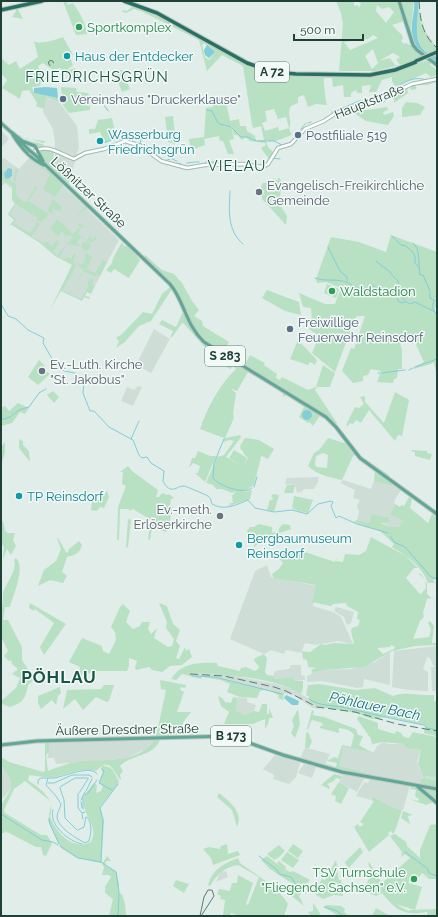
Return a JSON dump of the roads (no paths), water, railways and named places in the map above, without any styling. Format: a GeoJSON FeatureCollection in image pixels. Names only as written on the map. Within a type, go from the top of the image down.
{"type":"FeatureCollection","features":[{"type":"Feature","properties":{"kind":"highway"},"geometry":{"type":"LineString","coordinates":[[1,9],[34,1]]}},
{"type":"Feature","properties":{"kind":"highway"},"geometry":{"type":"LineString","coordinates":[[1,9],[42,1]]}},
{"type":"Feature","properties":{"kind":"highway","name":"A 72"},"geometry":{"type":"LineString","coordinates":[[124,1],[157,13],[248,61],[269,69],[284,72],[324,74],[376,73],[395,69],[437,53]]}},
{"type":"Feature","properties":{"kind":"highway","name":"A 72"},"geometry":{"type":"LineString","coordinates":[[131,1],[158,11],[225,50]]}},
{"type":"Feature","properties":{"kind":"main road"},"geometry":{"type":"LineString","coordinates":[[399,1],[408,32],[414,46],[437,65]]}},
{"type":"Feature","properties":{"kind":"main road","name":"Hauptstraße"},"geometry":{"type":"LineString","coordinates":[[38,149],[48,148],[72,159],[76,159],[85,152],[104,149],[125,141],[141,146],[161,161],[187,168],[206,165],[243,164],[263,167],[268,163],[278,148],[291,144],[305,129],[324,121],[336,112],[397,91],[412,84],[437,79]]}},
{"type":"Feature","properties":{"kind":"main road","name":"S 283"},"geometry":{"type":"LineString","coordinates":[[1,123],[29,156],[48,167]]}},
{"type":"Feature","properties":{"kind":"main road","name":"S 283"},"geometry":{"type":"LineString","coordinates":[[10,132],[22,140],[34,145],[38,149],[48,167]]}},
{"type":"Feature","properties":{"kind":"main road","name":"Lößnitzer Straße"},"geometry":{"type":"LineString","coordinates":[[10,132],[172,286],[190,324],[202,339],[219,352],[326,417],[336,427],[348,444],[366,462],[437,514]]}},
{"type":"Feature","properties":{"kind":"main road"},"geometry":{"type":"LineString","coordinates":[[29,156],[38,149]]}},
{"type":"Feature","properties":{"kind":"main road","name":"Äußere Dresdner Straße"},"geometry":{"type":"LineString","coordinates":[[1,745],[32,741],[232,737],[283,755],[338,771],[437,789]]}},
{"type":"Feature","properties":{"kind":"main road","name":"Äußere Dresdner Straße"},"geometry":{"type":"LineString","coordinates":[[421,787],[437,803]]}},
{"type":"Feature","properties":{"kind":"water"},"geometry":{"type":"Polygon","coordinates":[[[414,1],[418,1],[417,34],[419,41],[422,48],[428,53],[437,57],[437,62],[421,52],[415,42],[412,30],[414,1]]]}},
{"type":"Feature","properties":{"kind":"water"},"geometry":{"type":"Polygon","coordinates":[[[207,45],[215,52],[209,58],[205,55],[204,50],[207,45]]]}},
{"type":"Feature","properties":{"kind":"water"},"geometry":{"type":"Polygon","coordinates":[[[34,88],[57,88],[58,98],[34,93],[34,88]]]}},
{"type":"Feature","properties":{"kind":"water"},"geometry":{"type":"Polygon","coordinates":[[[8,168],[12,169],[12,176],[8,179],[5,178],[4,174],[8,168]]]}},
{"type":"Feature","properties":{"kind":"water"},"geometry":{"type":"Polygon","coordinates":[[[307,410],[312,415],[307,420],[302,415],[307,410]]]}},
{"type":"Feature","properties":{"kind":"water"},"geometry":{"type":"Polygon","coordinates":[[[286,695],[299,701],[298,705],[292,705],[284,698],[286,695]]]}},
{"type":"Feature","properties":{"kind":"waterway"},"geometry":{"type":"LineString","coordinates":[[395,89],[401,84],[413,79],[417,78],[425,80]]}},
{"type":"Feature","properties":{"kind":"waterway"},"geometry":{"type":"LineString","coordinates":[[372,102],[384,102],[390,95]]}},
{"type":"Feature","properties":{"kind":"waterway"},"geometry":{"type":"LineString","coordinates":[[336,111],[359,101],[366,101]]}},
{"type":"Feature","properties":{"kind":"waterway"},"geometry":{"type":"LineString","coordinates":[[104,105],[108,111]]}},
{"type":"Feature","properties":{"kind":"waterway"},"geometry":{"type":"LineString","coordinates":[[207,110],[212,111],[218,123]]}},
{"type":"Feature","properties":{"kind":"waterway"},"geometry":{"type":"LineString","coordinates":[[301,129],[306,123]]}},
{"type":"Feature","properties":{"kind":"waterway"},"geometry":{"type":"LineString","coordinates":[[219,124],[224,125]]}},
{"type":"Feature","properties":{"kind":"waterway"},"geometry":{"type":"LineString","coordinates":[[225,125],[231,127]]}},
{"type":"Feature","properties":{"kind":"waterway"},"geometry":{"type":"LineString","coordinates":[[232,128],[241,137],[248,137],[256,141]]}},
{"type":"Feature","properties":{"kind":"waterway"},"geometry":{"type":"LineString","coordinates":[[142,136],[140,144],[146,148]]}},
{"type":"Feature","properties":{"kind":"waterway"},"geometry":{"type":"LineString","coordinates":[[103,143],[120,137]]}},
{"type":"Feature","properties":{"kind":"waterway"},"geometry":{"type":"LineString","coordinates":[[258,141],[266,141]]}},
{"type":"Feature","properties":{"kind":"waterway"},"geometry":{"type":"LineString","coordinates":[[267,141],[274,141],[282,145]]}},
{"type":"Feature","properties":{"kind":"waterway"},"geometry":{"type":"LineString","coordinates":[[153,152],[163,160]]}},
{"type":"Feature","properties":{"kind":"waterway"},"geometry":{"type":"LineString","coordinates":[[273,158],[280,159]]}},
{"type":"Feature","properties":{"kind":"waterway"},"geometry":{"type":"LineString","coordinates":[[172,159],[177,161]]}},
{"type":"Feature","properties":{"kind":"waterway"},"geometry":{"type":"LineString","coordinates":[[187,163],[195,162]]}},
{"type":"Feature","properties":{"kind":"waterway"},"geometry":{"type":"LineString","coordinates":[[209,162],[216,162]]}},
{"type":"Feature","properties":{"kind":"waterway"},"geometry":{"type":"LineString","coordinates":[[217,162],[222,163]]}},
{"type":"Feature","properties":{"kind":"waterway"},"geometry":{"type":"LineString","coordinates":[[230,191],[230,220],[234,233],[243,244]]}},
{"type":"Feature","properties":{"kind":"waterway"},"geometry":{"type":"LineString","coordinates":[[392,236],[401,245],[406,246],[412,251],[415,256],[415,263],[418,267]]}},
{"type":"Feature","properties":{"kind":"waterway"},"geometry":{"type":"LineString","coordinates":[[413,243],[416,246],[418,253],[420,275],[423,275],[430,291]]}},
{"type":"Feature","properties":{"kind":"waterway"},"geometry":{"type":"LineString","coordinates":[[328,247],[340,271],[347,277],[347,281]]}},
{"type":"Feature","properties":{"kind":"waterway"},"geometry":{"type":"LineString","coordinates":[[376,261],[383,267]]}},
{"type":"Feature","properties":{"kind":"waterway"},"geometry":{"type":"LineString","coordinates":[[384,267],[391,273]]}},
{"type":"Feature","properties":{"kind":"waterway"},"geometry":{"type":"LineString","coordinates":[[391,274],[398,281],[404,300]]}},
{"type":"Feature","properties":{"kind":"waterway"},"geometry":{"type":"LineString","coordinates":[[315,278],[341,281],[354,287]]}},
{"type":"Feature","properties":{"kind":"waterway"},"geometry":{"type":"LineString","coordinates":[[355,287],[365,289],[372,285],[380,290],[383,296],[396,296],[399,302],[403,303],[405,301],[410,304],[415,302],[435,312],[437,316]]}},
{"type":"Feature","properties":{"kind":"waterway"},"geometry":{"type":"LineString","coordinates":[[430,293],[430,298],[434,300],[432,308],[435,311]]}},
{"type":"Feature","properties":{"kind":"waterway"},"geometry":{"type":"LineString","coordinates":[[1,304],[8,316],[16,319],[28,330],[44,338],[43,343],[58,369],[61,368],[64,371],[75,373],[84,382],[83,393],[90,411],[94,411],[109,427],[133,440],[139,455],[142,458],[147,457],[151,463],[164,471],[163,481],[169,488],[174,489],[181,486],[188,487],[208,496],[212,504],[216,506],[226,507],[248,500],[255,508],[274,512],[292,510],[307,514],[318,504],[331,501],[333,502],[331,506],[336,518],[339,516],[357,524],[388,533]]}},
{"type":"Feature","properties":{"kind":"waterway"},"geometry":{"type":"LineString","coordinates":[[415,367],[437,359]]}},
{"type":"Feature","properties":{"kind":"waterway"},"geometry":{"type":"LineString","coordinates":[[409,370],[413,368]]}},
{"type":"Feature","properties":{"kind":"waterway"},"geometry":{"type":"LineString","coordinates":[[382,373],[405,370]]}},
{"type":"Feature","properties":{"kind":"waterway"},"geometry":{"type":"LineString","coordinates":[[1,420],[10,417],[19,410],[29,407],[39,393],[46,389]]}},
{"type":"Feature","properties":{"kind":"waterway"},"geometry":{"type":"LineString","coordinates":[[131,439],[139,421]]}},
{"type":"Feature","properties":{"kind":"waterway"},"geometry":{"type":"LineString","coordinates":[[224,439],[214,463],[213,478],[226,487],[232,489],[243,491],[252,488]]}},
{"type":"Feature","properties":{"kind":"waterway"},"geometry":{"type":"LineString","coordinates":[[254,487],[257,477]]}},
{"type":"Feature","properties":{"kind":"waterway"},"geometry":{"type":"LineString","coordinates":[[390,536],[394,542],[405,547],[431,577],[437,579]]}},
{"type":"Feature","properties":{"kind":"waterway","name":"Pöhlauer Bach"},"geometry":{"type":"LineString","coordinates":[[192,676],[215,677],[282,694]]}},
{"type":"Feature","properties":{"kind":"waterway","name":"Pöhlauer Bach"},"geometry":{"type":"LineString","coordinates":[[309,699],[321,704],[342,707],[424,725],[427,728],[437,730]]}},
{"type":"Feature","properties":{"kind":"waterway"},"geometry":{"type":"LineString","coordinates":[[102,769],[104,771],[99,783],[112,790]]}},
{"type":"Feature","properties":{"kind":"waterway"},"geometry":{"type":"LineString","coordinates":[[38,784],[38,780],[41,778],[54,778],[89,770],[94,771],[97,774]]}},
{"type":"Feature","properties":{"kind":"waterway"},"geometry":{"type":"LineString","coordinates":[[48,783],[54,783],[72,775],[89,775],[92,777]]}},
{"type":"Feature","properties":{"kind":"waterway"},"geometry":{"type":"LineString","coordinates":[[48,778],[46,785],[61,804],[57,815],[58,821],[64,829],[85,843],[89,841],[91,832],[91,826],[87,817]]}},
{"type":"Feature","properties":{"kind":"waterway"},"geometry":{"type":"LineString","coordinates":[[60,787],[75,778],[88,778]]}},
{"type":"Feature","properties":{"kind":"waterway"},"geometry":{"type":"LineString","coordinates":[[79,793],[88,779]]}},
{"type":"Feature","properties":{"kind":"waterway"},"geometry":{"type":"LineString","coordinates":[[86,791],[92,779]]}},
{"type":"Feature","properties":{"kind":"waterway"},"geometry":{"type":"LineString","coordinates":[[89,792],[97,780]]}},
{"type":"Feature","properties":{"kind":"waterway"},"geometry":{"type":"LineString","coordinates":[[101,862],[103,820],[100,808],[118,784]]}},
{"type":"Feature","properties":{"kind":"waterway"},"geometry":{"type":"LineString","coordinates":[[60,788],[64,800],[65,818],[77,830]]}},
{"type":"Feature","properties":{"kind":"waterway"},"geometry":{"type":"LineString","coordinates":[[81,800],[85,792]]}},
{"type":"Feature","properties":{"kind":"waterway"},"geometry":{"type":"LineString","coordinates":[[83,809],[83,796],[89,792]]}},
{"type":"Feature","properties":{"kind":"waterway"},"geometry":{"type":"LineString","coordinates":[[78,794],[78,808],[82,813],[85,812]]}},
{"type":"Feature","properties":{"kind":"waterway"},"geometry":{"type":"LineString","coordinates":[[81,802],[82,808]]}},
{"type":"Feature","properties":{"kind":"waterway"},"geometry":{"type":"LineString","coordinates":[[53,810],[52,815],[54,821],[61,832],[71,840],[82,844]]}},
{"type":"Feature","properties":{"kind":"waterway"},"geometry":{"type":"LineString","coordinates":[[1,814],[42,840],[53,842],[58,845]]}},
{"type":"Feature","properties":{"kind":"waterway"},"geometry":{"type":"LineString","coordinates":[[82,814],[83,819]]}},
{"type":"Feature","properties":{"kind":"waterway"},"geometry":{"type":"LineString","coordinates":[[78,830],[84,827],[86,817]]}},
{"type":"Feature","properties":{"kind":"waterway"},"geometry":{"type":"LineString","coordinates":[[49,819],[59,844]]}},
{"type":"Feature","properties":{"kind":"waterway"},"geometry":{"type":"LineString","coordinates":[[60,846],[78,858],[101,862],[116,872],[119,892]]}},
{"type":"Feature","properties":{"kind":"waterway"},"geometry":{"type":"LineString","coordinates":[[405,852],[428,869],[429,873],[437,876]]}},
{"type":"Feature","properties":{"kind":"waterway"},"geometry":{"type":"LineString","coordinates":[[259,856],[277,870],[279,874],[291,877],[306,893]]}},
{"type":"Feature","properties":{"kind":"waterway"},"geometry":{"type":"LineString","coordinates":[[118,916],[119,893]]}},
{"type":"Feature","properties":{"kind":"waterway"},"geometry":{"type":"LineString","coordinates":[[325,907],[337,911],[343,916]]}},
{"type":"Feature","properties":{"kind":"tram line"},"geometry":{"type":"LineString","coordinates":[[200,916],[204,897],[208,890],[212,890],[214,896],[201,916]]}},
{"type":"Feature","properties":{"kind":"railway"},"geometry":{"type":"LineString","coordinates":[[419,1],[420,14],[425,32],[437,48]]}},
{"type":"Feature","properties":{"kind":"railway"},"geometry":{"type":"LineString","coordinates":[[49,61],[53,61],[53,63],[53,65],[49,65],[49,61]]}},
{"type":"Feature","properties":{"kind":"railway"},"geometry":{"type":"LineString","coordinates":[[190,674],[224,676],[274,687],[286,691],[317,707],[355,712],[397,724],[437,731]]}},
{"type":"Feature","properties":{"kind":"place","name":"Sportkomplex"},"geometry":{"type":"Point","coordinates":[79,27]}},
{"type":"Feature","properties":{"kind":"place","name":"Haus der Entdecker"},"geometry":{"type":"Point","coordinates":[67,56]}},
{"type":"Feature","properties":{"kind":"place","name":"Vereinshaus \"Druckerklause\""},"geometry":{"type":"Point","coordinates":[63,99]}},
{"type":"Feature","properties":{"kind":"place","name":"Postfiliale 519"},"geometry":{"type":"Point","coordinates":[298,135]}},
{"type":"Feature","properties":{"kind":"place","name":"Wasserburg Friedrichsgrün"},"geometry":{"type":"Point","coordinates":[100,141]}},
{"type":"Feature","properties":{"kind":"place","name":"Evangelisch-Freikirchliche Gemeinde"},"geometry":{"type":"Point","coordinates":[259,192]}},
{"type":"Feature","properties":{"kind":"place","name":"Waldstadion"},"geometry":{"type":"Point","coordinates":[332,291]}},
{"type":"Feature","properties":{"kind":"place","name":"Freiwillige Feuerwehr Reinsdorf"},"geometry":{"type":"Point","coordinates":[290,329]}},
{"type":"Feature","properties":{"kind":"place","name":"Ev.-Luth. Kirche \"St. Jakobus\""},"geometry":{"type":"Point","coordinates":[42,371]}},
{"type":"Feature","properties":{"kind":"place","name":"TP Reinsdorf"},"geometry":{"type":"Point","coordinates":[19,496]}},
{"type":"Feature","properties":{"kind":"place","name":"Ev.-meth. Erlöserkirche"},"geometry":{"type":"Point","coordinates":[220,516]}},
{"type":"Feature","properties":{"kind":"place","name":"Bergbaumuseum Reinsdorf"},"geometry":{"type":"Point","coordinates":[239,545]}},
{"type":"Feature","properties":{"kind":"place","name":"TSV Turnschule \"Fliegende Sachsen\" e.V."},"geometry":{"type":"Point","coordinates":[414,879]}},
{"type":"Feature","properties":{"kind":"district","name":"FRIEDRICHSGRÜN"},"geometry":{"type":"Point","coordinates":[97,77]}},
{"type":"Feature","properties":{"kind":"district","name":"VIELAU"},"geometry":{"type":"Point","coordinates":[237,166]}},
{"type":"Feature","properties":{"kind":"district","name":"PÖHLAU"},"geometry":{"type":"Point","coordinates":[59,677]}}]}
